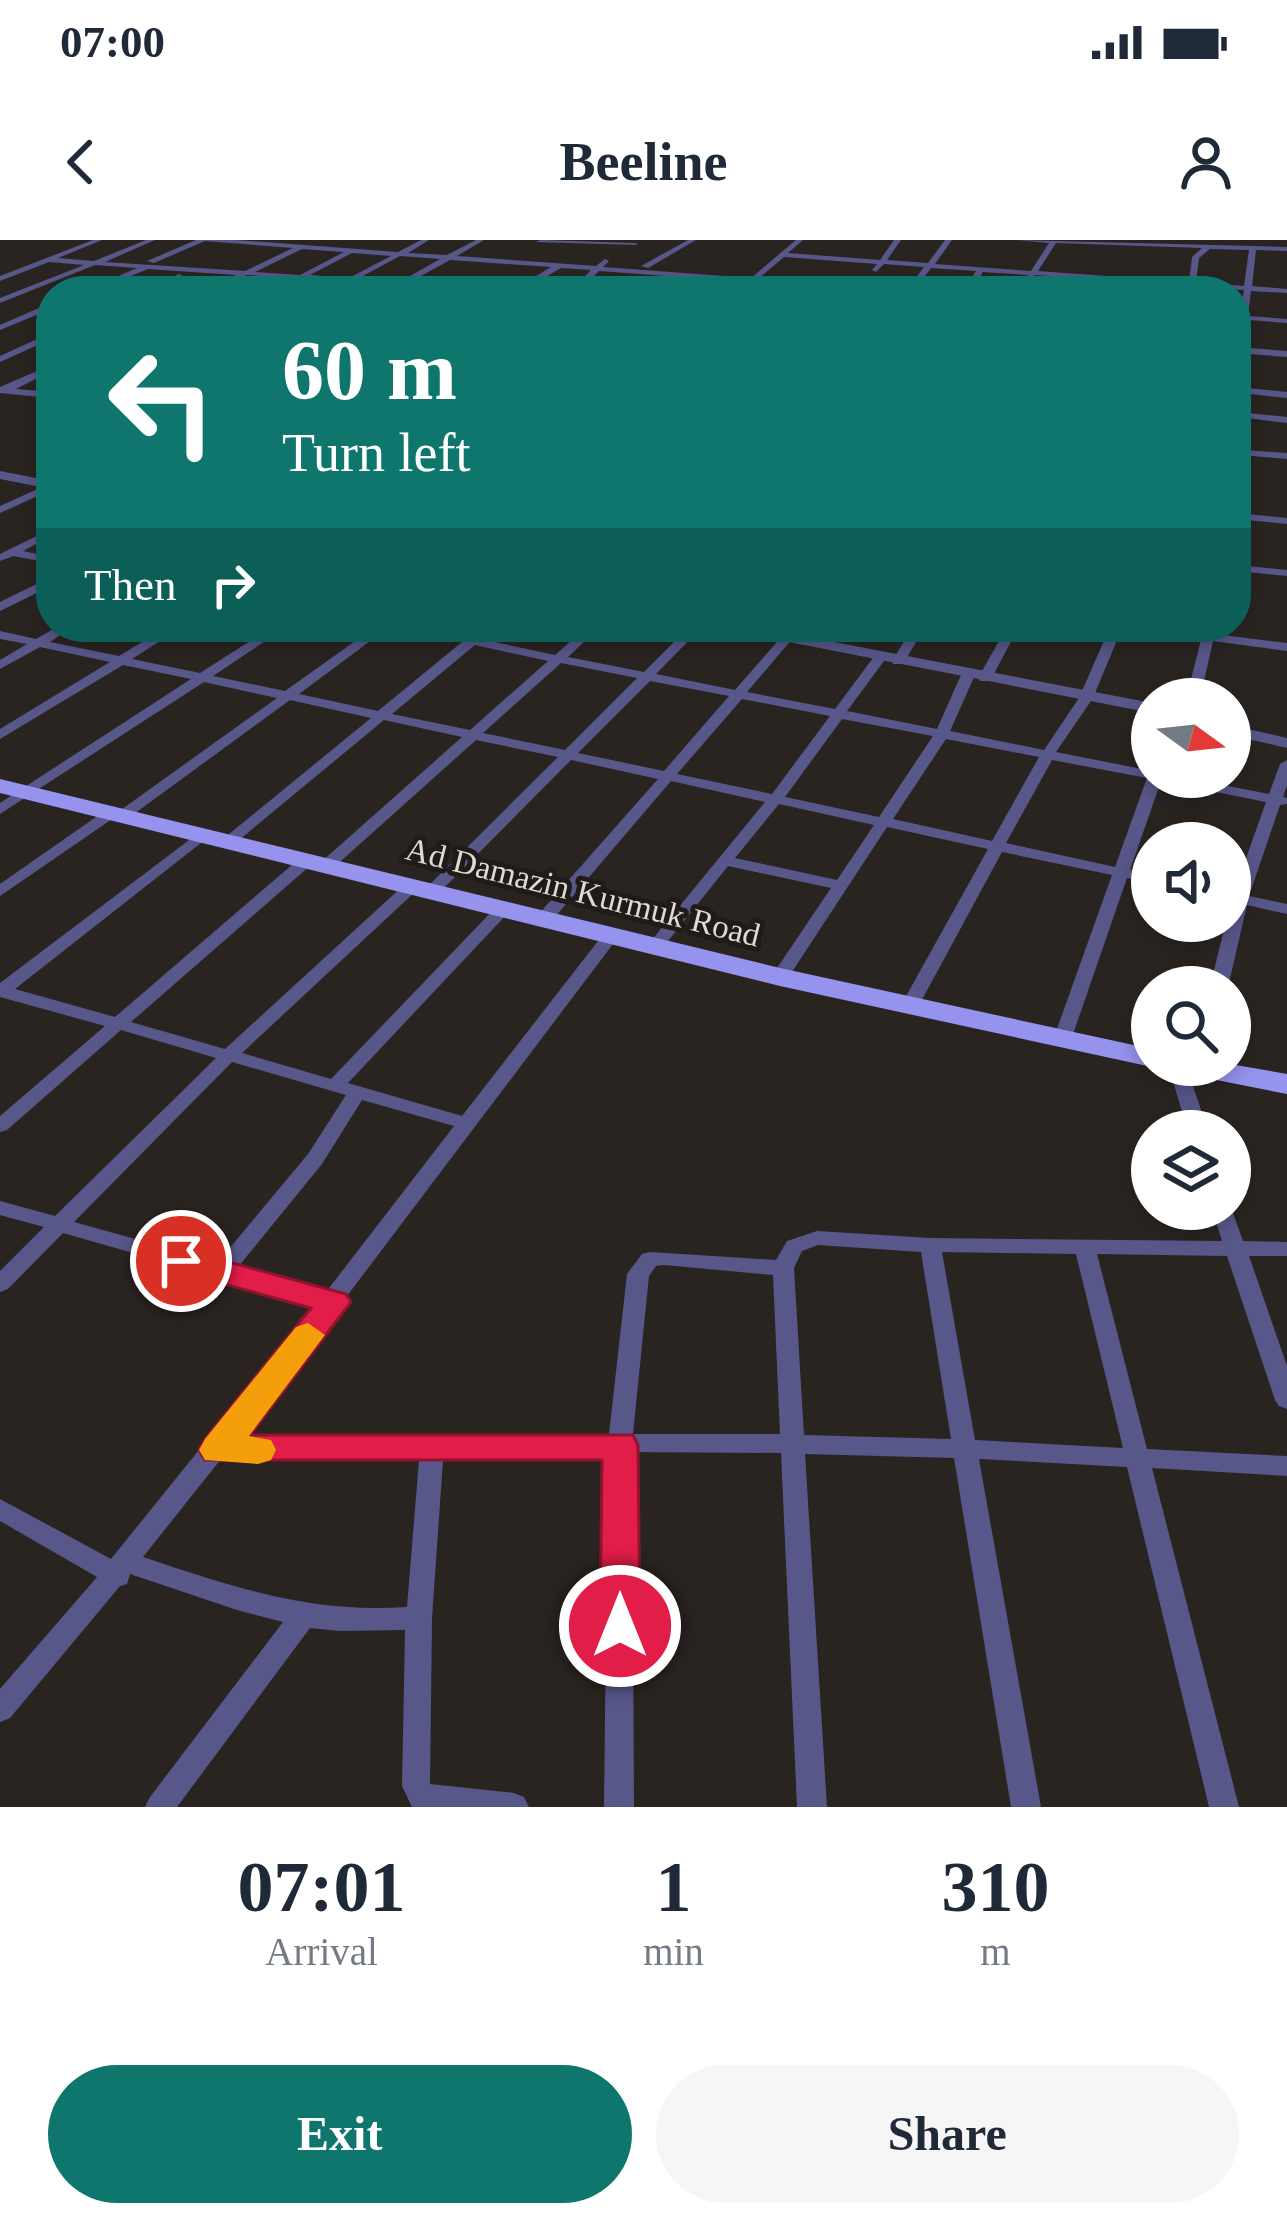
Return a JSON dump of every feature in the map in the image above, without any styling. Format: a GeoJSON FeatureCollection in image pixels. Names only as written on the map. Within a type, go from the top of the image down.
{"type":"FeatureCollection","features":[{"type":"Feature","properties":{"kind":"highway","name":"Ad Damazin Kurmuk Road"},"geometry":{"type":"LineString","coordinates":[[14,789],[780,977],[1131,1054]]}},
{"type":"Feature","properties":{"kind":"highway"},"geometry":{"type":"LineString","coordinates":[[1251,1077],[1287,1084]]}},
{"type":"Feature","properties":{"kind":"street"},"geometry":{"type":"LineString","coordinates":[[0,279],[99,240]]}},
{"type":"Feature","properties":{"kind":"street"},"geometry":{"type":"LineString","coordinates":[[60,276],[152,240]]}},
{"type":"Feature","properties":{"kind":"street"},"geometry":{"type":"LineString","coordinates":[[134,264],[167,257],[205,240],[716,276]]}},
{"type":"Feature","properties":{"kind":"street"},"geometry":{"type":"LineString","coordinates":[[244,276],[317,240]]}},
{"type":"Feature","properties":{"kind":"street"},"geometry":{"type":"LineString","coordinates":[[303,276],[374,240]]}},
{"type":"Feature","properties":{"kind":"street"},"geometry":{"type":"LineString","coordinates":[[401,240],[424,241]]}},
{"type":"Feature","properties":{"kind":"street"},"geometry":{"type":"LineString","coordinates":[[415,276],[481,240]]}},
{"type":"Feature","properties":{"kind":"street"},"geometry":{"type":"LineString","coordinates":[[637,269],[693,240]]}},
{"type":"Feature","properties":{"kind":"street"},"geometry":{"type":"LineString","coordinates":[[850,276],[864,274],[881,262],[898,240]]}},
{"type":"Feature","properties":{"kind":"street"},"geometry":{"type":"LineString","coordinates":[[918,276],[950,240]]}},
{"type":"Feature","properties":{"kind":"street"},"geometry":{"type":"LineString","coordinates":[[1018,240],[1287,249]]}},
{"type":"Feature","properties":{"kind":"street"},"geometry":{"type":"LineString","coordinates":[[356,276],[424,241]]}},
{"type":"Feature","properties":{"kind":"street"},"geometry":{"type":"LineString","coordinates":[[484,276],[539,241],[583,245]]}},
{"type":"Feature","properties":{"kind":"street"},"geometry":{"type":"LineString","coordinates":[[234,253],[257,242]]}},
{"type":"Feature","properties":{"kind":"street"},"geometry":{"type":"LineString","coordinates":[[512,259],[583,245],[639,242]]}},
{"type":"Feature","properties":{"kind":"street"},"geometry":{"type":"LineString","coordinates":[[592,276],[607,255],[639,242]]}},
{"type":"Feature","properties":{"kind":"street"},"geometry":{"type":"LineString","coordinates":[[1031,276],[1053,242]]}},
{"type":"Feature","properties":{"kind":"street"},"geometry":{"type":"LineString","coordinates":[[757,276],[796,243],[841,247],[828,258]]}},
{"type":"Feature","properties":{"kind":"street"},"geometry":{"type":"LineString","coordinates":[[492,271],[540,276],[580,255],[583,245]]}},
{"type":"Feature","properties":{"kind":"street"},"geometry":{"type":"LineString","coordinates":[[1142,245],[1152,250],[1149,256]]}},
{"type":"Feature","properties":{"kind":"street"},"geometry":{"type":"LineString","coordinates":[[1193,276],[1196,257],[1208,247]]}},
{"type":"Feature","properties":{"kind":"street"},"geometry":{"type":"LineString","coordinates":[[1250,276],[1253,248]]}},
{"type":"Feature","properties":{"kind":"street"},"geometry":{"type":"LineString","coordinates":[[782,255],[1078,276]]}},
{"type":"Feature","properties":{"kind":"street"},"geometry":{"type":"LineString","coordinates":[[936,256],[969,268]]}},
{"type":"Feature","properties":{"kind":"street"},"geometry":{"type":"LineString","coordinates":[[50,260],[288,276]]}},
{"type":"Feature","properties":{"kind":"street"},"geometry":{"type":"LineString","coordinates":[[180,276],[214,262],[261,268]]}},
{"type":"Feature","properties":{"kind":"street"},"geometry":{"type":"LineString","coordinates":[[125,276],[150,266]]}},
{"type":"Feature","properties":{"kind":"street"},"geometry":{"type":"LineString","coordinates":[[1141,276],[1144,268]]}},
{"type":"Feature","properties":{"kind":"street"},"geometry":{"type":"LineString","coordinates":[[977,276],[981,269]]}},
{"type":"Feature","properties":{"kind":"street"},"geometry":{"type":"LineString","coordinates":[[0,301],[36,286]]}},
{"type":"Feature","properties":{"kind":"street"},"geometry":{"type":"LineString","coordinates":[[1251,289],[1287,291]]}},
{"type":"Feature","properties":{"kind":"street"},"geometry":{"type":"LineString","coordinates":[[0,328],[36,313]]}},
{"type":"Feature","properties":{"kind":"street"},"geometry":{"type":"LineString","coordinates":[[0,315],[36,318]]}},
{"type":"Feature","properties":{"kind":"street"},"geometry":{"type":"LineString","coordinates":[[1251,318],[1287,321]]}},
{"type":"Feature","properties":{"kind":"street"},"geometry":{"type":"LineString","coordinates":[[0,359],[36,343]]}},
{"type":"Feature","properties":{"kind":"street"},"geometry":{"type":"LineString","coordinates":[[1251,351],[1287,354]]}},
{"type":"Feature","properties":{"kind":"street"},"geometry":{"type":"LineString","coordinates":[[2,390],[36,375]]}},
{"type":"Feature","properties":{"kind":"street"},"geometry":{"type":"LineString","coordinates":[[2,390],[36,393]]}},
{"type":"Feature","properties":{"kind":"street"},"geometry":{"type":"LineString","coordinates":[[1251,391],[1287,395]]}},
{"type":"Feature","properties":{"kind":"street"},"geometry":{"type":"LineString","coordinates":[[0,409],[32,393]]}},
{"type":"Feature","properties":{"kind":"street"},"geometry":{"type":"LineString","coordinates":[[1251,416],[1287,420]]}},
{"type":"Feature","properties":{"kind":"street"},"geometry":{"type":"LineString","coordinates":[[1251,453],[1287,456]]}},
{"type":"Feature","properties":{"kind":"street"},"geometry":{"type":"LineString","coordinates":[[0,475],[36,481]]}},
{"type":"Feature","properties":{"kind":"street"},"geometry":{"type":"LineString","coordinates":[[0,510],[36,490]]}},
{"type":"Feature","properties":{"kind":"street"},"geometry":{"type":"LineString","coordinates":[[1251,517],[1287,521]]}},
{"type":"Feature","properties":{"kind":"street"},"geometry":{"type":"LineString","coordinates":[[4,553],[36,539]]}},
{"type":"Feature","properties":{"kind":"street"},"geometry":{"type":"LineString","coordinates":[[4,553],[36,558]]}},
{"type":"Feature","properties":{"kind":"street"},"geometry":{"type":"LineString","coordinates":[[1251,569],[1287,573]]}},
{"type":"Feature","properties":{"kind":"street"},"geometry":{"type":"LineString","coordinates":[[0,608],[36,589]]}},
{"type":"Feature","properties":{"kind":"street"},"geometry":{"type":"LineString","coordinates":[[0,635],[1131,875]]}},
{"type":"Feature","properties":{"kind":"street"},"geometry":{"type":"LineString","coordinates":[[1251,640],[1287,647]]}},
{"type":"Feature","properties":{"kind":"street"},"geometry":{"type":"LineString","coordinates":[[0,665],[39,642]]}},
{"type":"Feature","properties":{"kind":"street"},"geometry":{"type":"LineString","coordinates":[[0,735],[152,642]]}},
{"type":"Feature","properties":{"kind":"street"},"geometry":{"type":"LineString","coordinates":[[0,810],[14,789],[258,642]]}},
{"type":"Feature","properties":{"kind":"street"},"geometry":{"type":"LineString","coordinates":[[0,891],[289,698],[362,642]]}},
{"type":"Feature","properties":{"kind":"street"},"geometry":{"type":"LineString","coordinates":[[0,991],[214,839],[471,642]]}},
{"type":"Feature","properties":{"kind":"street"},"geometry":{"type":"LineString","coordinates":[[482,642],[1131,771]]}},
{"type":"Feature","properties":{"kind":"street"},"geometry":{"type":"LineString","coordinates":[[0,1126],[578,642]]}},
{"type":"Feature","properties":{"kind":"street"},"geometry":{"type":"LineString","coordinates":[[0,1284],[230,1054],[568,756],[682,642]]}},
{"type":"Feature","properties":{"kind":"street"},"geometry":{"type":"LineString","coordinates":[[543,920],[784,642]]}},
{"type":"Feature","properties":{"kind":"street"},"geometry":{"type":"LineString","coordinates":[[807,642],[1131,705]]}},
{"type":"Feature","properties":{"kind":"street"},"geometry":{"type":"LineString","coordinates":[[654,947],[905,642]]}},
{"type":"Feature","properties":{"kind":"street"},"geometry":{"type":"LineString","coordinates":[[780,977],[1002,642]]}},
{"type":"Feature","properties":{"kind":"street"},"geometry":{"type":"LineString","coordinates":[[909,1007],[1047,755],[1086,698],[1110,642]]}},
{"type":"Feature","properties":{"kind":"street"},"geometry":{"type":"LineString","coordinates":[[1198,678],[1207,642]]}},
{"type":"Feature","properties":{"kind":"street"},"geometry":{"type":"LineString","coordinates":[[1251,729],[1287,733]]}},
{"type":"Feature","properties":{"kind":"street"},"geometry":{"type":"LineString","coordinates":[[1251,732],[1287,742]]}},
{"type":"Feature","properties":{"kind":"street"},"geometry":{"type":"LineString","coordinates":[[1251,864],[1281,801],[1287,764]]}},
{"type":"Feature","properties":{"kind":"street"},"geometry":{"type":"LineString","coordinates":[[1251,795],[1281,801]]}},
{"type":"Feature","properties":{"kind":"street"},"geometry":{"type":"LineString","coordinates":[[1062,1040],[1148,798]]}},
{"type":"Feature","properties":{"kind":"street"},"geometry":{"type":"LineString","coordinates":[[725,861],[842,886]]}},
{"type":"Feature","properties":{"kind":"street"},"geometry":{"type":"LineString","coordinates":[[1251,901],[1287,909]]}},
{"type":"Feature","properties":{"kind":"street"},"geometry":{"type":"LineString","coordinates":[[222,1272],[315,1159],[347,1088],[502,910]]}},
{"type":"Feature","properties":{"kind":"street"},"geometry":{"type":"LineString","coordinates":[[0,1709],[123,1569],[218,1450],[611,936]]}},
{"type":"Feature","properties":{"kind":"street"},"geometry":{"type":"LineString","coordinates":[[0,991],[465,1123]]}},
{"type":"Feature","properties":{"kind":"street"},"geometry":{"type":"LineString","coordinates":[[0,1208],[334,1302]]}},
{"type":"Feature","properties":{"kind":"street"},"geometry":{"type":"LineString","coordinates":[[1229,1230],[1287,1400]]}},
{"type":"Feature","properties":{"kind":"street"},"geometry":{"type":"LineString","coordinates":[[812,1807],[783,1268],[794,1246],[817,1238],[1084,1248],[1287,1249]]}},
{"type":"Feature","properties":{"kind":"street"},"geometry":{"type":"LineString","coordinates":[[930,1244],[1026,1807]]}},
{"type":"Feature","properties":{"kind":"street"},"geometry":{"type":"LineString","coordinates":[[1084,1248],[1141,1458],[1224,1807]]}},
{"type":"Feature","properties":{"kind":"street"},"geometry":{"type":"LineString","coordinates":[[620,1807],[620,1445],[638,1274],[650,1259],[783,1268]]}},
{"type":"Feature","properties":{"kind":"street"},"geometry":{"type":"LineString","coordinates":[[218,1450],[432,1451],[620,1445],[963,1448],[1287,1466]]}},
{"type":"Feature","properties":{"kind":"street"},"geometry":{"type":"LineString","coordinates":[[432,1451],[418,1618],[416,1786],[423,1799],[436,1804],[514,1807]]}},
{"type":"Feature","properties":{"kind":"street"},"geometry":{"type":"LineString","coordinates":[[0,1509],[123,1569],[300,1619],[375,1623],[418,1618]]}},
{"type":"Feature","properties":{"kind":"street"},"geometry":{"type":"LineString","coordinates":[[160,1807],[300,1619]]}},
{"type":"Feature","properties":{"kind":"slow traffic"},"geometry":{"type":"LineString","coordinates":[[258,1450],[218,1450],[308,1335]]}},
{"type":"Feature","properties":{"kind":"route"},"geometry":{"type":"LineString","coordinates":[[181,1261],[334,1302],[218,1450],[432,1451],[538,1444],[620,1445],[620,1626]]}}]}
